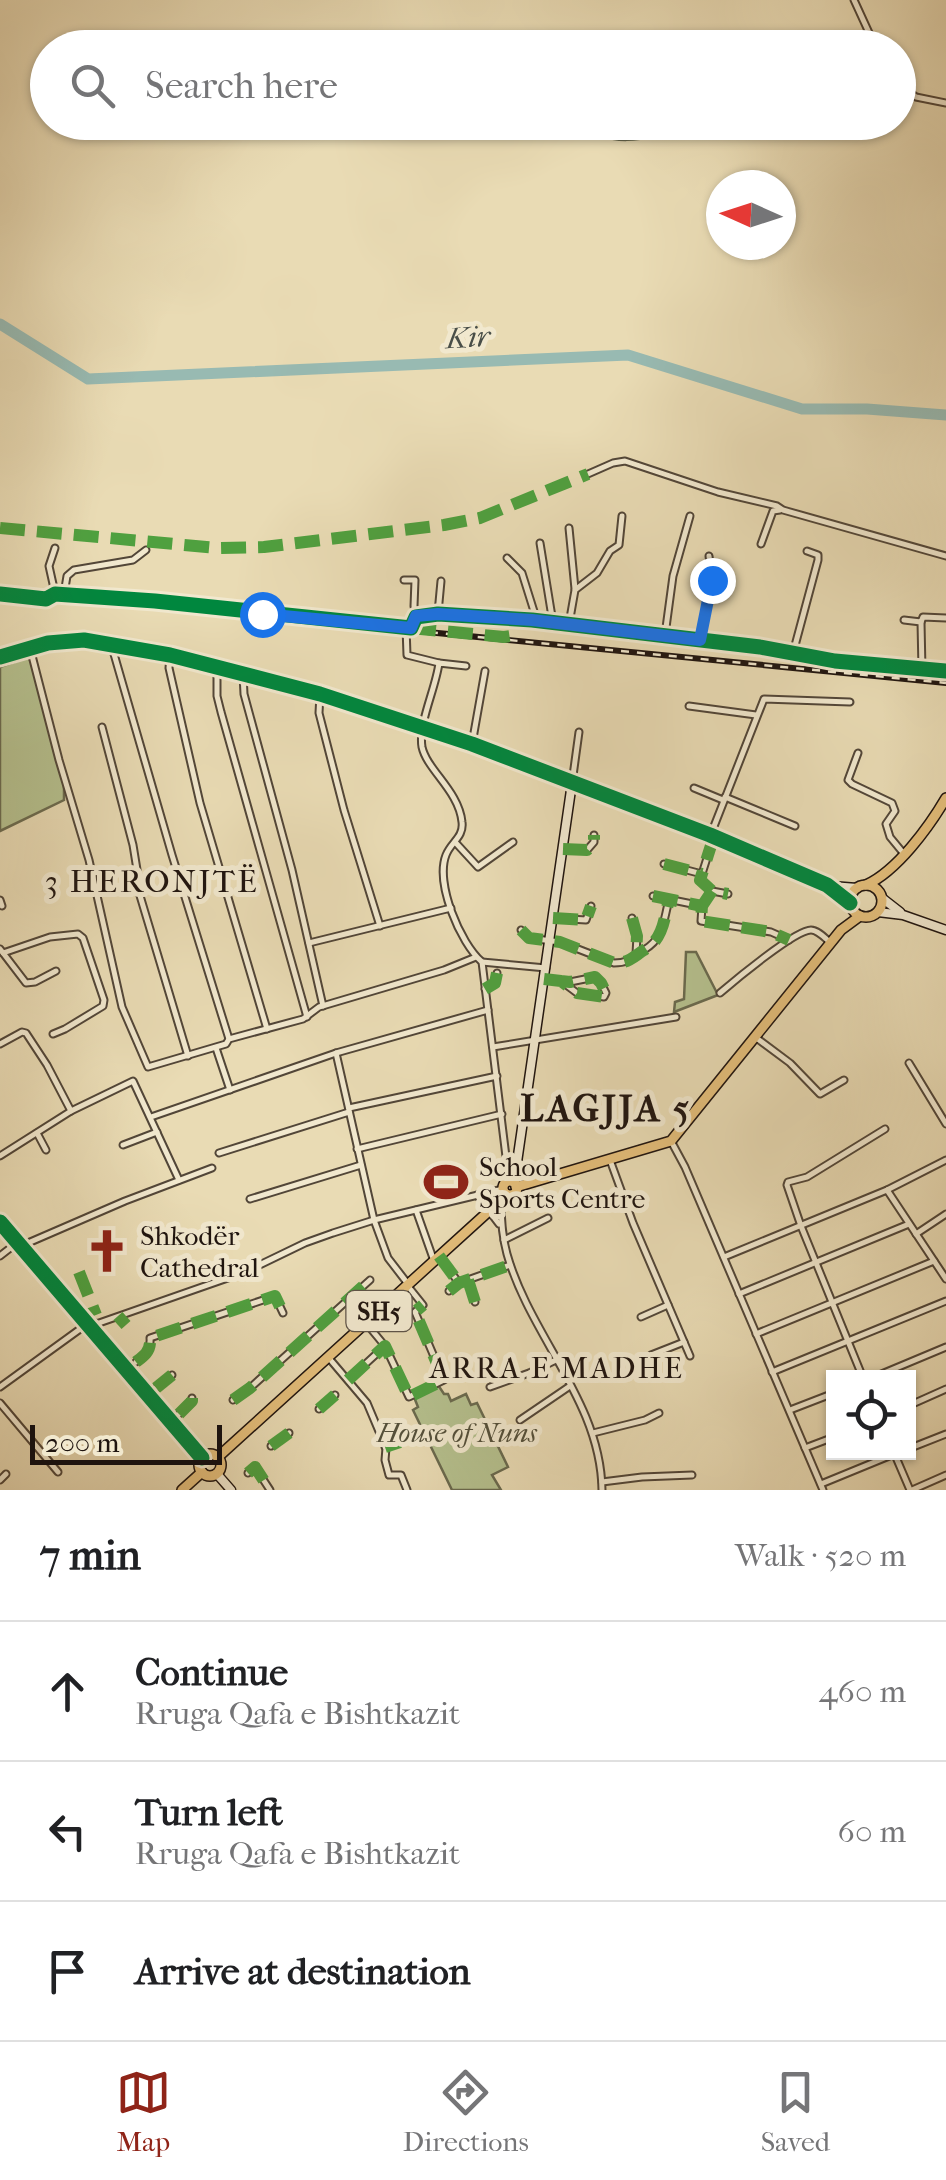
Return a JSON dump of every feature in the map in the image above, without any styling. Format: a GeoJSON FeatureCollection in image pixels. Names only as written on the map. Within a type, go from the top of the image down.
{"type":"FeatureCollection","features":[{"type":"Feature","properties":{"kind":"main road"},"geometry":{"type":"LineString","coordinates":[[0,658],[30,648],[84,640],[170,656],[320,694],[472,744],[712,836],[827,885],[862,886],[904,914]]}},
{"type":"Feature","properties":{"kind":"main road"},"geometry":{"type":"LineString","coordinates":[[572,783],[535,1040],[508,1188],[671,1141],[831,943],[860,916],[878,912],[904,914],[946,930]]}},
{"type":"Feature","properties":{"kind":"main road"},"geometry":{"type":"LineString","coordinates":[[842,930],[852,895],[904,854],[946,798]]}},
{"type":"Feature","properties":{"kind":"main road"},"geometry":{"type":"LineString","coordinates":[[878,912],[879,885],[888,870]]}},
{"type":"Feature","properties":{"kind":"main road"},"geometry":{"type":"LineString","coordinates":[[827,885],[860,916]]}},
{"type":"Feature","properties":{"kind":"main road","name":"SH5"},"geometry":{"type":"LineString","coordinates":[[218,1458],[489,1211],[508,1188]]}},
{"type":"Feature","properties":{"kind":"main road"},"geometry":{"type":"LineString","coordinates":[[0,1222],[202,1458]]}},
{"type":"Feature","properties":{"kind":"main road"},"geometry":{"type":"LineString","coordinates":[[208,1454],[221,1464],[217,1474],[209,1476],[199,1467],[208,1454]]}},
{"type":"Feature","properties":{"kind":"main road"},"geometry":{"type":"LineString","coordinates":[[182,1490],[202,1472]]}},
{"type":"Feature","properties":{"kind":"main road"},"geometry":{"type":"LineString","coordinates":[[217,1474],[231,1490]]}},
{"type":"Feature","properties":{"kind":"street"},"geometry":{"type":"LineString","coordinates":[[854,0],[868,30]]}},
{"type":"Feature","properties":{"kind":"street"},"geometry":{"type":"LineString","coordinates":[[916,97],[946,104]]}},
{"type":"Feature","properties":{"kind":"street"},"geometry":{"type":"LineString","coordinates":[[588,474],[625,461],[698,486],[946,556]]}},
{"type":"Feature","properties":{"kind":"street"},"geometry":{"type":"LineString","coordinates":[[761,544],[773,512],[783,510]]}},
{"type":"Feature","properties":{"kind":"street"},"geometry":{"type":"LineString","coordinates":[[575,590],[597,574],[610,550],[619,545],[622,516]]}},
{"type":"Feature","properties":{"kind":"street"},"geometry":{"type":"LineString","coordinates":[[665,636],[673,576],[690,516]]}},
{"type":"Feature","properties":{"kind":"street"},"geometry":{"type":"LineString","coordinates":[[568,624],[575,590],[569,528]]}},
{"type":"Feature","properties":{"kind":"street"},"geometry":{"type":"LineString","coordinates":[[540,544],[553,623]]}},
{"type":"Feature","properties":{"kind":"street"},"geometry":{"type":"LineString","coordinates":[[55,548],[50,566],[55,594]]}},
{"type":"Feature","properties":{"kind":"street"},"geometry":{"type":"LineString","coordinates":[[64,594],[67,576],[74,570],[133,560],[146,550]]}},
{"type":"Feature","properties":{"kind":"street"},"geometry":{"type":"LineString","coordinates":[[792,653],[818,560],[818,555],[807,551]]}},
{"type":"Feature","properties":{"kind":"street"},"geometry":{"type":"LineString","coordinates":[[700,640],[712,580],[708,556]]}},
{"type":"Feature","properties":{"kind":"street"},"geometry":{"type":"LineString","coordinates":[[507,558],[522,573],[537,621]]}},
{"type":"Feature","properties":{"kind":"street"},"geometry":{"type":"LineString","coordinates":[[0,594],[155,601],[411,628],[416,616],[416,580],[404,580]]}},
{"type":"Feature","properties":{"kind":"street"},"geometry":{"type":"LineString","coordinates":[[438,614],[441,581]]}},
{"type":"Feature","properties":{"kind":"street"},"geometry":{"type":"LineString","coordinates":[[416,616],[438,614],[568,624],[835,661],[946,672]]}},
{"type":"Feature","properties":{"kind":"street"},"geometry":{"type":"LineString","coordinates":[[922,670],[923,617],[946,618]]}},
{"type":"Feature","properties":{"kind":"street"},"geometry":{"type":"LineString","coordinates":[[904,620],[921,622]]}},
{"type":"Feature","properties":{"kind":"street"},"geometry":{"type":"LineString","coordinates":[[406,627],[407,655],[466,666]]}},
{"type":"Feature","properties":{"kind":"street"},"geometry":{"type":"LineString","coordinates":[[113,644],[151,786],[230,1039]]}},
{"type":"Feature","properties":{"kind":"street"},"geometry":{"type":"LineString","coordinates":[[30,648],[89,860],[122,1007],[148,1067],[307,1017],[323,1006],[479,959],[546,968]]}},
{"type":"Feature","properties":{"kind":"street"},"geometry":{"type":"LineString","coordinates":[[170,656],[169,668],[200,803],[267,1029]]}},
{"type":"Feature","properties":{"kind":"street"},"geometry":{"type":"LineString","coordinates":[[440,663],[424,726],[423,751],[446,786],[463,828],[447,852],[442,872],[451,908],[479,959],[485,989],[502,1114],[508,1188],[501,1226],[510,1265],[593,1433],[602,1486],[642,1477],[692,1475]]}},
{"type":"Feature","properties":{"kind":"street"},"geometry":{"type":"LineString","coordinates":[[217,667],[221,712],[307,1017]]}},
{"type":"Feature","properties":{"kind":"street"},"geometry":{"type":"LineString","coordinates":[[472,744],[485,670]]}},
{"type":"Feature","properties":{"kind":"street"},"geometry":{"type":"LineString","coordinates":[[243,674],[244,694],[292,870],[323,1006]]}},
{"type":"Feature","properties":{"kind":"street"},"geometry":{"type":"LineString","coordinates":[[320,694],[319,713],[344,810],[380,926]]}},
{"type":"Feature","properties":{"kind":"street"},"geometry":{"type":"LineString","coordinates":[[728,894],[712,890],[700,880],[724,799],[762,702],[769,697],[850,702]]}},
{"type":"Feature","properties":{"kind":"street"},"geometry":{"type":"LineString","coordinates":[[690,706],[756,715]]}},
{"type":"Feature","properties":{"kind":"street"},"geometry":{"type":"LineString","coordinates":[[102,727],[132,846],[138,888],[188,1056]]}},
{"type":"Feature","properties":{"kind":"street"},"geometry":{"type":"LineString","coordinates":[[572,783],[579,732]]}},
{"type":"Feature","properties":{"kind":"street"},"geometry":{"type":"LineString","coordinates":[[858,754],[848,780],[892,802],[895,812],[886,824],[890,837],[904,854]]}},
{"type":"Feature","properties":{"kind":"street"},"geometry":{"type":"LineString","coordinates":[[694,788],[795,826]]}},
{"type":"Feature","properties":{"kind":"street"},"geometry":{"type":"LineString","coordinates":[[563,849],[587,850],[594,835]]}},
{"type":"Feature","properties":{"kind":"street"},"geometry":{"type":"LineString","coordinates":[[455,842],[478,867],[512,842]]}},
{"type":"Feature","properties":{"kind":"street"},"geometry":{"type":"LineString","coordinates":[[664,864],[702,874]]}},
{"type":"Feature","properties":{"kind":"street"},"geometry":{"type":"LineString","coordinates":[[712,890],[702,906],[700,918],[704,923],[771,932],[789,940]]}},
{"type":"Feature","properties":{"kind":"street"},"geometry":{"type":"LineString","coordinates":[[653,896],[702,906]]}},
{"type":"Feature","properties":{"kind":"street"},"geometry":{"type":"LineString","coordinates":[[521,930],[530,938],[570,945],[614,963],[624,962],[656,943],[669,900]]}},
{"type":"Feature","properties":{"kind":"street"},"geometry":{"type":"LineString","coordinates":[[553,918],[586,920],[591,906]]}},
{"type":"Feature","properties":{"kind":"street"},"geometry":{"type":"LineString","coordinates":[[309,944],[451,908]]}},
{"type":"Feature","properties":{"kind":"street"},"geometry":{"type":"LineString","coordinates":[[632,918],[637,936],[636,956]]}},
{"type":"Feature","properties":{"kind":"street"},"geometry":{"type":"LineString","coordinates":[[720,994],[789,940],[812,930],[831,943]]}},
{"type":"Feature","properties":{"kind":"street"},"geometry":{"type":"LineString","coordinates":[[52,1034],[103,1006],[83,938],[78,934],[60,934],[1,951],[26,983],[56,971]]}},
{"type":"Feature","properties":{"kind":"street"},"geometry":{"type":"LineString","coordinates":[[485,989],[495,983],[497,973]]}},
{"type":"Feature","properties":{"kind":"street"},"geometry":{"type":"LineString","coordinates":[[544,979],[570,982],[595,978],[606,993],[604,996],[577,992],[560,981]]}},
{"type":"Feature","properties":{"kind":"street"},"geometry":{"type":"LineString","coordinates":[[151,1118],[336,1053],[488,1010]]}},
{"type":"Feature","properties":{"kind":"street"},"geometry":{"type":"LineString","coordinates":[[492,1048],[676,1016]]}},
{"type":"Feature","properties":{"kind":"street"},"geometry":{"type":"LineString","coordinates":[[0,1044],[26,1033],[71,1112]]}},
{"type":"Feature","properties":{"kind":"street"},"geometry":{"type":"LineString","coordinates":[[755,1036],[790,1063],[820,1094],[844,1080]]}},
{"type":"Feature","properties":{"kind":"street"},"geometry":{"type":"LineString","coordinates":[[216,1048],[230,1090]]}},
{"type":"Feature","properties":{"kind":"street"},"geometry":{"type":"LineString","coordinates":[[336,1053],[374,1220],[388,1258],[423,1305],[415,1312],[444,1380],[408,1398],[385,1346],[366,1323]]}},
{"type":"Feature","properties":{"kind":"street"},"geometry":{"type":"LineString","coordinates":[[909,1064],[946,1124]]}},
{"type":"Feature","properties":{"kind":"street"},"geometry":{"type":"LineString","coordinates":[[219,1153],[349,1110],[497,1076]]}},
{"type":"Feature","properties":{"kind":"street"},"geometry":{"type":"LineString","coordinates":[[0,1156],[71,1112],[134,1080],[178,1180]]}},
{"type":"Feature","properties":{"kind":"street"},"geometry":{"type":"LineString","coordinates":[[358,1148],[502,1114]]}},
{"type":"Feature","properties":{"kind":"street"},"geometry":{"type":"LineString","coordinates":[[860,1370],[801,1226],[788,1182],[806,1176],[884,1129]]}},
{"type":"Feature","properties":{"kind":"street"},"geometry":{"type":"LineString","coordinates":[[123,1145],[158,1132]]}},
{"type":"Feature","properties":{"kind":"street"},"geometry":{"type":"LineString","coordinates":[[38,1133],[46,1150]]}},
{"type":"Feature","properties":{"kind":"street"},"geometry":{"type":"LineString","coordinates":[[671,1141],[822,1487],[881,1460]]}},
{"type":"Feature","properties":{"kind":"street"},"geometry":{"type":"LineString","coordinates":[[610,1160],[690,1356]]}},
{"type":"Feature","properties":{"kind":"street"},"geometry":{"type":"LineString","coordinates":[[724,1257],[887,1190],[946,1160]]}},
{"type":"Feature","properties":{"kind":"street"},"geometry":{"type":"LineString","coordinates":[[250,1199],[360,1165]]}},
{"type":"Feature","properties":{"kind":"street"},"geometry":{"type":"LineString","coordinates":[[0,1256],[72,1222],[212,1168]]}},
{"type":"Feature","properties":{"kind":"street"},"geometry":{"type":"LineString","coordinates":[[0,1387],[87,1324],[233,1276],[304,1243],[374,1220],[508,1188]]}},
{"type":"Feature","properties":{"kind":"street"},"geometry":{"type":"LineString","coordinates":[[887,1190],[944,1270],[946,1279]]}},
{"type":"Feature","properties":{"kind":"street"},"geometry":{"type":"LineString","coordinates":[[477,1195],[501,1226]]}},
{"type":"Feature","properties":{"kind":"street"},"geometry":{"type":"LineString","coordinates":[[416,1210],[436,1258],[460,1283]]}},
{"type":"Feature","properties":{"kind":"street"},"geometry":{"type":"LineString","coordinates":[[916,1234],[946,1214]]}},
{"type":"Feature","properties":{"kind":"street"},"geometry":{"type":"LineString","coordinates":[[504,1240],[548,1218]]}},
{"type":"Feature","properties":{"kind":"street"},"geometry":{"type":"LineString","coordinates":[[739,1294],[909,1224]]}},
{"type":"Feature","properties":{"kind":"street"},"geometry":{"type":"LineString","coordinates":[[756,1334],[934,1260]]}},
{"type":"Feature","properties":{"kind":"street"},"geometry":{"type":"LineString","coordinates":[[449,1291],[460,1283],[510,1265]]}},
{"type":"Feature","properties":{"kind":"street"},"geometry":{"type":"LineString","coordinates":[[233,1400],[370,1280]]}},
{"type":"Feature","properties":{"kind":"street"},"geometry":{"type":"LineString","coordinates":[[468,1280],[475,1302]]}},
{"type":"Feature","properties":{"kind":"street"},"geometry":{"type":"LineString","coordinates":[[136,1362],[147,1354],[150,1338],[275,1296],[283,1313]]}},
{"type":"Feature","properties":{"kind":"street"},"geometry":{"type":"LineString","coordinates":[[772,1372],[946,1300]]}},
{"type":"Feature","properties":{"kind":"street"},"geometry":{"type":"LineString","coordinates":[[641,1317],[668,1305]]}},
{"type":"Feature","properties":{"kind":"street"},"geometry":{"type":"LineString","coordinates":[[118,1316],[126,1325]]}},
{"type":"Feature","properties":{"kind":"street"},"geometry":{"type":"LineString","coordinates":[[651,1355],[684,1342]]}},
{"type":"Feature","properties":{"kind":"street"},"geometry":{"type":"LineString","coordinates":[[348,1380],[385,1346]]}},
{"type":"Feature","properties":{"kind":"street"},"geometry":{"type":"LineString","coordinates":[[891,1370],[946,1347]]}},
{"type":"Feature","properties":{"kind":"street"},"geometry":{"type":"LineString","coordinates":[[328,1357],[368,1402],[386,1447],[388,1475],[402,1475],[407,1490]]}},
{"type":"Feature","properties":{"kind":"street"},"geometry":{"type":"LineString","coordinates":[[490,1387],[557,1359]]}},
{"type":"Feature","properties":{"kind":"street"},"geometry":{"type":"LineString","coordinates":[[156,1388],[172,1375]]}},
{"type":"Feature","properties":{"kind":"street"},"geometry":{"type":"LineString","coordinates":[[520,1420],[570,1386]]}},
{"type":"Feature","properties":{"kind":"street"},"geometry":{"type":"LineString","coordinates":[[916,1402],[946,1389]]}},
{"type":"Feature","properties":{"kind":"street"},"geometry":{"type":"LineString","coordinates":[[319,1409],[335,1395]]}},
{"type":"Feature","properties":{"kind":"street"},"geometry":{"type":"LineString","coordinates":[[789,1410],[826,1396]]}},
{"type":"Feature","properties":{"kind":"street"},"geometry":{"type":"LineString","coordinates":[[179,1414],[192,1398]]}},
{"type":"Feature","properties":{"kind":"street"},"geometry":{"type":"LineString","coordinates":[[0,1403],[58,1472]]}},
{"type":"Feature","properties":{"kind":"street"},"geometry":{"type":"LineString","coordinates":[[593,1433],[659,1413]]}},
{"type":"Feature","properties":{"kind":"street"},"geometry":{"type":"LineString","coordinates":[[272,1446],[289,1434]]}},
{"type":"Feature","properties":{"kind":"street"},"geometry":{"type":"LineString","coordinates":[[916,1446],[946,1434]]}},
{"type":"Feature","properties":{"kind":"street"},"geometry":{"type":"LineString","coordinates":[[805,1448],[826,1440]]}},
{"type":"Feature","properties":{"kind":"street"},"geometry":{"type":"LineString","coordinates":[[386,1447],[400,1442]]}},
{"type":"Feature","properties":{"kind":"street"},"geometry":{"type":"LineString","coordinates":[[899,1460],[911,1490],[946,1476]]}},
{"type":"Feature","properties":{"kind":"street"},"geometry":{"type":"LineString","coordinates":[[248,1473],[255,1467],[270,1490]]}},
{"type":"Feature","properties":{"kind":"street"},"geometry":{"type":"LineString","coordinates":[[0,1480],[6,1474]]}},
{"type":"Feature","properties":{"kind":"green space"},"geometry":{"type":"Polygon","coordinates":[[[28,657],[34,666],[64,785],[64,800],[0,831],[0,667],[28,657]]]}},
{"type":"Feature","properties":{"kind":"green space"},"geometry":{"type":"Polygon","coordinates":[[[686,952],[696,952],[718,995],[674,1012],[675,1002],[684,999],[686,952]]]}},
{"type":"Feature","properties":{"kind":"green space","name":"House of Nuns"},"geometry":{"type":"Polygon","coordinates":[[[438,1385],[451,1401],[466,1394],[471,1405],[477,1403],[508,1467],[492,1475],[501,1490],[452,1490],[413,1410],[418,1407],[414,1397],[438,1385]]]}},
{"type":"Feature","properties":{"kind":"waterway","name":"Kir"},"geometry":{"type":"LineString","coordinates":[[0,324],[88,379],[628,355],[802,409],[946,415]]}},
{"type":"Feature","properties":{"kind":"railway"},"geometry":{"type":"LineString","coordinates":[[0,590],[946,683]]}},
{"type":"Feature","properties":{"kind":"marked path"},"geometry":{"type":"LineString","coordinates":[[0,528],[218,548],[264,547],[480,518],[588,474]]}},
{"type":"Feature","properties":{"kind":"marked path"},"geometry":{"type":"LineString","coordinates":[[411,628],[517,635]]}},
{"type":"Feature","properties":{"kind":"marked path"},"geometry":{"type":"LineString","coordinates":[[563,849],[587,850],[594,835]]}},
{"type":"Feature","properties":{"kind":"marked path"},"geometry":{"type":"LineString","coordinates":[[714,836],[700,880],[712,891],[728,894]]}},
{"type":"Feature","properties":{"kind":"marked path"},"geometry":{"type":"LineString","coordinates":[[664,864],[702,874]]}},
{"type":"Feature","properties":{"kind":"marked path"},"geometry":{"type":"LineString","coordinates":[[712,891],[702,906],[701,921],[771,932],[789,940]]}},
{"type":"Feature","properties":{"kind":"marked path"},"geometry":{"type":"LineString","coordinates":[[653,896],[702,906]]}},
{"type":"Feature","properties":{"kind":"marked path"},"geometry":{"type":"LineString","coordinates":[[521,930],[529,938],[560,942],[614,963],[623,962],[656,940],[669,900]]}},
{"type":"Feature","properties":{"kind":"marked path"},"geometry":{"type":"LineString","coordinates":[[553,918],[586,920],[591,906]]}},
{"type":"Feature","properties":{"kind":"marked path"},"geometry":{"type":"LineString","coordinates":[[632,918],[637,936],[636,956]]}},
{"type":"Feature","properties":{"kind":"marked path"},"geometry":{"type":"LineString","coordinates":[[485,989],[495,983],[497,973]]}},
{"type":"Feature","properties":{"kind":"marked path"},"geometry":{"type":"LineString","coordinates":[[544,979],[561,981],[577,993],[604,997],[606,993],[595,977],[561,981]]}},
{"type":"Feature","properties":{"kind":"marked path"},"geometry":{"type":"LineString","coordinates":[[439,1256],[459,1283]]}},
{"type":"Feature","properties":{"kind":"marked path"},"geometry":{"type":"LineString","coordinates":[[449,1291],[459,1283],[510,1265]]}},
{"type":"Feature","properties":{"kind":"marked path"},"geometry":{"type":"LineString","coordinates":[[79,1272],[96,1315]]}},
{"type":"Feature","properties":{"kind":"marked path"},"geometry":{"type":"LineString","coordinates":[[233,1400],[370,1280]]}},
{"type":"Feature","properties":{"kind":"marked path"},"geometry":{"type":"LineString","coordinates":[[468,1280],[475,1302]]}},
{"type":"Feature","properties":{"kind":"marked path"},"geometry":{"type":"LineString","coordinates":[[136,1362],[145,1355],[150,1338],[275,1296],[283,1313]]}},
{"type":"Feature","properties":{"kind":"marked path"},"geometry":{"type":"LineString","coordinates":[[348,1380],[385,1346],[409,1397],[444,1380],[415,1312],[423,1305]]}},
{"type":"Feature","properties":{"kind":"marked path"},"geometry":{"type":"LineString","coordinates":[[118,1316],[126,1325]]}},
{"type":"Feature","properties":{"kind":"marked path"},"geometry":{"type":"LineString","coordinates":[[156,1388],[172,1375]]}},
{"type":"Feature","properties":{"kind":"marked path"},"geometry":{"type":"LineString","coordinates":[[319,1409],[335,1395]]}},
{"type":"Feature","properties":{"kind":"marked path"},"geometry":{"type":"LineString","coordinates":[[179,1414],[192,1398]]}},
{"type":"Feature","properties":{"kind":"marked path"},"geometry":{"type":"LineString","coordinates":[[271,1446],[289,1433]]}},
{"type":"Feature","properties":{"kind":"marked path"},"geometry":{"type":"LineString","coordinates":[[385,1447],[400,1442]]}},
{"type":"Feature","properties":{"kind":"marked path"},"geometry":{"type":"LineString","coordinates":[[248,1473],[255,1467],[270,1490]]}},
{"type":"Feature","properties":{"kind":"cycle path"},"geometry":{"type":"LineString","coordinates":[[0,594],[155,601],[411,628],[416,617],[438,614],[532,620],[760,647],[835,661],[946,671]]}},
{"type":"Feature","properties":{"kind":"cycle path"},"geometry":{"type":"LineString","coordinates":[[0,657],[48,643],[84,640],[170,655],[320,694],[472,744],[710,835],[827,885],[850,903]]}},
{"type":"Feature","properties":{"kind":"cycle path"},"geometry":{"type":"LineString","coordinates":[[0,1222],[202,1458]]}},
{"type":"Feature","properties":{"kind":"place","name":"School Sports Centre"},"geometry":{"type":"Point","coordinates":[446,1182]}},
{"type":"Feature","properties":{"kind":"place","name":"Shkodër Cathedral"},"geometry":{"type":"Point","coordinates":[107,1251]}},
{"type":"Feature","properties":{"kind":"district","name":"3 HERONJTË"},"geometry":{"type":"Point","coordinates":[152,881]}},
{"type":"Feature","properties":{"kind":"district","name":"LAGJJA 5"},"geometry":{"type":"Point","coordinates":[606,1108]}},
{"type":"Feature","properties":{"kind":"district","name":"ARRA E MADHE"},"geometry":{"type":"Point","coordinates":[557,1368]}},
{"type":"Feature","properties":{"kind":"route"},"geometry":{"type":"LineString","coordinates":[[262,614],[411,628],[416,616],[438,614],[532,620],[700,640],[712,580]]}}]}
